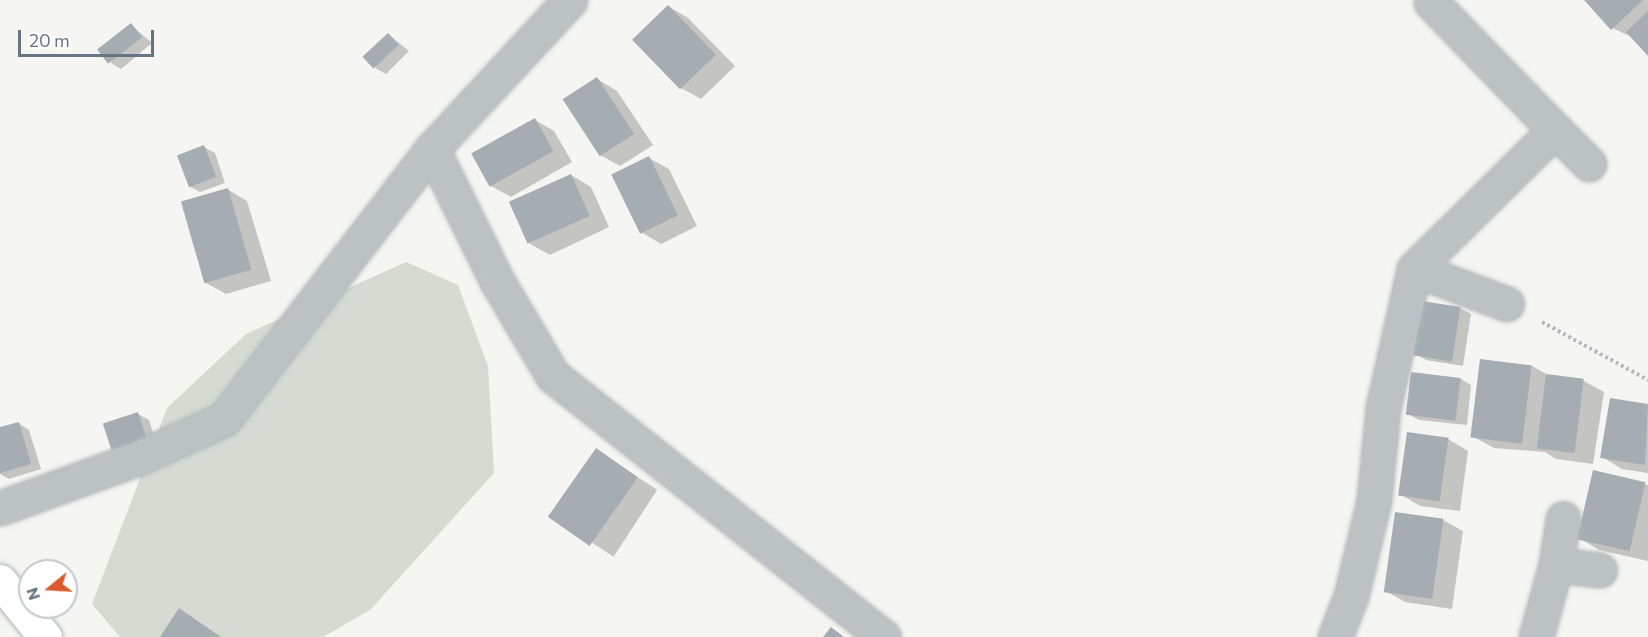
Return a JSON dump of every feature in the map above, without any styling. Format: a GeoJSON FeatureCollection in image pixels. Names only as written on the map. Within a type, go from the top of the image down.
{"type":"FeatureCollection","features":[{"type":"Feature","properties":{"kind":"main road"},"geometry":{"type":"LineString","coordinates":[[0,581],[45,637]]}},
{"type":"Feature","properties":{"kind":"street"},"geometry":{"type":"LineString","coordinates":[[0,508],[138,458],[224,419],[432,149],[570,0]]}},
{"type":"Feature","properties":{"kind":"street"},"geometry":{"type":"LineString","coordinates":[[1431,2],[1589,164]]}},
{"type":"Feature","properties":{"kind":"street"},"geometry":{"type":"LineString","coordinates":[[1335,637],[1351,596],[1374,500],[1383,408],[1414,269],[1555,130]]}},
{"type":"Feature","properties":{"kind":"street"},"geometry":{"type":"LineString","coordinates":[[432,149],[496,281],[553,376],[883,637]]}},
{"type":"Feature","properties":{"kind":"street"},"geometry":{"type":"LineString","coordinates":[[1414,269],[1507,304]]}},
{"type":"Feature","properties":{"kind":"street"},"geometry":{"type":"LineString","coordinates":[[1536,637],[1556,565],[1563,519]]}},
{"type":"Feature","properties":{"kind":"street"},"geometry":{"type":"LineString","coordinates":[[1556,565],[1600,570]]}},
{"type":"Feature","properties":{"kind":"path"},"geometry":{"type":"LineString","coordinates":[[1507,304],[1648,380]]}},
{"type":"Feature","properties":{"kind":"shaded area"},"geometry":{"type":"Polygon","coordinates":[[[406,262],[458,285],[488,366],[494,473],[370,610],[323,637],[120,637],[92,604],[167,408],[246,334],[406,262]]]}},
{"type":"Feature","properties":{"kind":"building"},"geometry":{"type":"Polygon","coordinates":[[[1584,0],[1643,0],[1611,30],[1584,0]]]}},
{"type":"Feature","properties":{"kind":"building"},"geometry":{"type":"Polygon","coordinates":[[[668,5],[716,55],[680,89],[632,40],[668,5]]]}},
{"type":"Feature","properties":{"kind":"building"},"geometry":{"type":"Polygon","coordinates":[[[1648,11],[1648,56],[1626,32],[1648,11]]]}},
{"type":"Feature","properties":{"kind":"building"},"geometry":{"type":"Polygon","coordinates":[[[131,23],[142,37],[108,64],[97,49],[131,23]]]}},
{"type":"Feature","properties":{"kind":"building"},"geometry":{"type":"Polygon","coordinates":[[[388,33],[399,45],[373,69],[362,57],[388,33]]]}},
{"type":"Feature","properties":{"kind":"building"},"geometry":{"type":"Polygon","coordinates":[[[597,77],[634,134],[600,156],[563,99],[597,77]]]}},
{"type":"Feature","properties":{"kind":"building"},"geometry":{"type":"Polygon","coordinates":[[[535,118],[553,151],[490,187],[471,153],[535,118]]]}},
{"type":"Feature","properties":{"kind":"building"},"geometry":{"type":"Polygon","coordinates":[[[204,145],[216,177],[189,187],[177,155],[204,145]]]}},
{"type":"Feature","properties":{"kind":"building"},"geometry":{"type":"Polygon","coordinates":[[[649,156],[678,215],[640,234],[611,174],[649,156]]]}},
{"type":"Feature","properties":{"kind":"building"},"geometry":{"type":"Polygon","coordinates":[[[571,174],[590,216],[528,244],[509,202],[571,174]]]}},
{"type":"Feature","properties":{"kind":"building"},"geometry":{"type":"Polygon","coordinates":[[[228,188],[251,270],[204,283],[181,202],[228,188]]]}},
{"type":"Feature","properties":{"kind":"building"},"geometry":{"type":"Polygon","coordinates":[[[1422,301],[1461,307],[1452,361],[1413,355],[1422,301]]]}},
{"type":"Feature","properties":{"kind":"building"},"geometry":{"type":"Polygon","coordinates":[[[1480,359],[1532,365],[1522,444],[1470,437],[1480,359]]]}},
{"type":"Feature","properties":{"kind":"building"},"geometry":{"type":"Polygon","coordinates":[[[1411,372],[1461,378],[1455,421],[1406,415],[1411,372]]]}},
{"type":"Feature","properties":{"kind":"building"},"geometry":{"type":"Polygon","coordinates":[[[1546,374],[1584,379],[1575,453],[1537,448],[1546,374]]]}},
{"type":"Feature","properties":{"kind":"building"},"geometry":{"type":"Polygon","coordinates":[[[1610,398],[1648,404],[1645,465],[1600,458],[1610,398]]]}},
{"type":"Feature","properties":{"kind":"building"},"geometry":{"type":"Polygon","coordinates":[[[138,412],[147,439],[111,450],[103,423],[138,412]]]}},
{"type":"Feature","properties":{"kind":"building"},"geometry":{"type":"Polygon","coordinates":[[[19,422],[31,464],[0,473],[0,427],[19,422]]]}},
{"type":"Feature","properties":{"kind":"building"},"geometry":{"type":"Polygon","coordinates":[[[1407,432],[1449,438],[1440,501],[1398,495],[1407,432]]]}},
{"type":"Feature","properties":{"kind":"building"},"geometry":{"type":"Polygon","coordinates":[[[596,448],[638,477],[590,546],[548,517],[596,448]]]}},
{"type":"Feature","properties":{"kind":"building"},"geometry":{"type":"Polygon","coordinates":[[[1593,470],[1646,482],[1630,551],[1577,539],[1593,470]]]}},
{"type":"Feature","properties":{"kind":"building"},"geometry":{"type":"Polygon","coordinates":[[[1395,512],[1444,519],[1432,599],[1384,592],[1395,512]]]}},
{"type":"Feature","properties":{"kind":"building"},"geometry":{"type":"Polygon","coordinates":[[[179,608],[212,631],[208,637],[160,637],[179,608]]]}},
{"type":"Feature","properties":{"kind":"building"},"geometry":{"type":"Polygon","coordinates":[[[831,627],[844,637],[823,637],[831,627]]]}}]}
